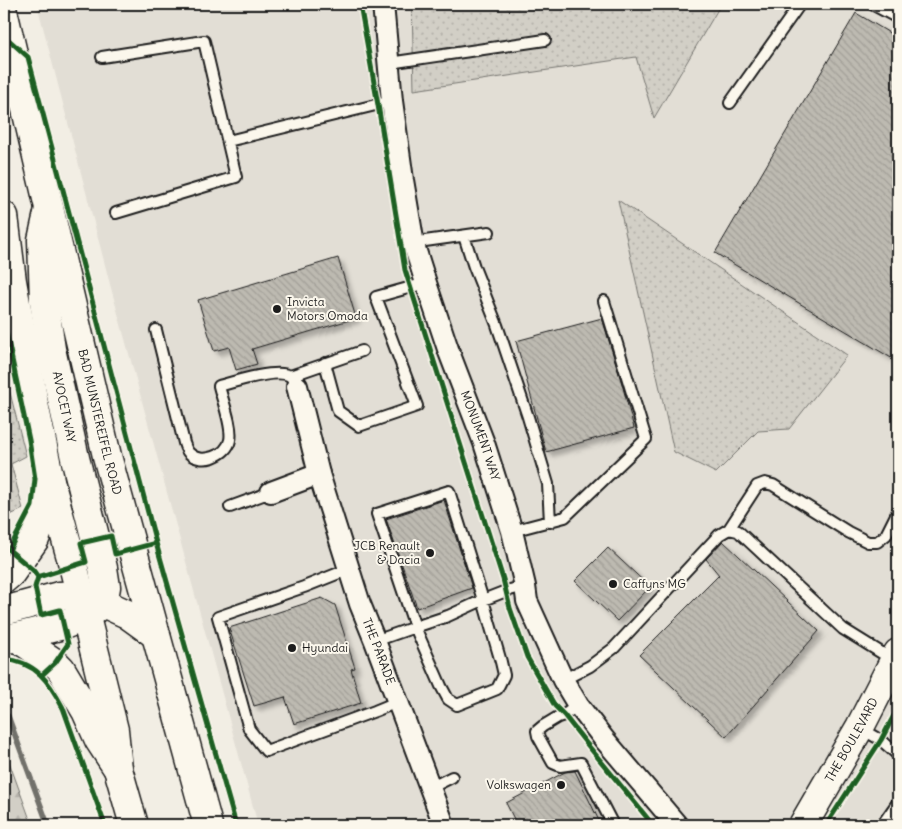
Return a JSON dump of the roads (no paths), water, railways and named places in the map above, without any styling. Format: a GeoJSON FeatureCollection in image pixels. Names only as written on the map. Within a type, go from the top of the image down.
{"type":"FeatureCollection","features":[{"type":"Feature","properties":{"kind":"main road","name":"BAD MUNSTEREIFEL ROAD"},"geometry":{"type":"LineString","coordinates":[[4,15],[107,456],[208,825]]}},
{"type":"Feature","properties":{"kind":"main road","name":"AVOCET WAY"},"geometry":{"type":"LineString","coordinates":[[49,209],[42,240],[44,301],[51,349],[72,448],[103,568],[106,588],[90,605]]}},
{"type":"Feature","properties":{"kind":"main road"},"geometry":{"type":"LineString","coordinates":[[4,216],[12,281],[25,357],[51,485],[90,605],[114,730],[118,769],[134,825]]}},
{"type":"Feature","properties":{"kind":"main road"},"geometry":{"type":"LineString","coordinates":[[4,579],[12,573],[35,539],[42,521],[51,485]]}},
{"type":"Feature","properties":{"kind":"main road"},"geometry":{"type":"LineString","coordinates":[[4,611],[59,596],[127,614],[156,635]]}},
{"type":"Feature","properties":{"kind":"main road"},"geometry":{"type":"LineString","coordinates":[[10,639],[64,625],[90,605]]}},
{"type":"Feature","properties":{"kind":"main road"},"geometry":{"type":"LineString","coordinates":[[10,639],[55,663],[61,670],[86,712],[99,740],[118,769]]}},
{"type":"Feature","properties":{"kind":"main road","name":"THE BOULEVARD"},"geometry":{"type":"LineString","coordinates":[[802,825],[860,727],[896,657]]}},
{"type":"Feature","properties":{"kind":"street","name":"MONUMENT WAY"},"geometry":{"type":"LineString","coordinates":[[384,4],[392,101],[414,244],[449,352],[484,443],[512,531],[527,601],[564,680],[578,705],[604,739],[677,825]]}},
{"type":"Feature","properties":{"kind":"street","name":"THE PARADE"},"geometry":{"type":"LineString","coordinates":[[293,381],[319,474],[360,604],[443,825]]}},
{"type":"Feature","properties":{"kind":"street"},"geometry":{"type":"LineString","coordinates":[[271,492],[319,474]]}},
{"type":"Feature","properties":{"kind":"lane"},"geometry":{"type":"LineString","coordinates":[[730,103],[800,4]]}},
{"type":"Feature","properties":{"kind":"lane"},"geometry":{"type":"LineString","coordinates":[[872,4],[898,18]]}},
{"type":"Feature","properties":{"kind":"lane"},"geometry":{"type":"LineString","coordinates":[[389,63],[545,40]]}},
{"type":"Feature","properties":{"kind":"lane"},"geometry":{"type":"LineString","coordinates":[[102,57],[204,41],[236,177],[116,213]]}},
{"type":"Feature","properties":{"kind":"lane"},"geometry":{"type":"LineString","coordinates":[[228,141],[392,101]]}},
{"type":"Feature","properties":{"kind":"lane"},"geometry":{"type":"LineString","coordinates":[[414,244],[489,232]]}},
{"type":"Feature","properties":{"kind":"lane"},"geometry":{"type":"LineString","coordinates":[[464,236],[497,325],[548,484],[550,522]]}},
{"type":"Feature","properties":{"kind":"lane"},"geometry":{"type":"LineString","coordinates":[[325,364],[338,411],[358,426],[417,406],[376,298],[426,283]]}},
{"type":"Feature","properties":{"kind":"lane"},"geometry":{"type":"LineString","coordinates":[[512,531],[565,518],[646,439],[604,301]]}},
{"type":"Feature","properties":{"kind":"lane"},"geometry":{"type":"LineString","coordinates":[[156,330],[184,443],[188,452],[194,457],[212,458],[227,448],[230,440],[229,424],[219,386],[279,373],[293,381],[325,364],[362,351]]}},
{"type":"Feature","properties":{"kind":"lane"},"geometry":{"type":"LineString","coordinates":[[564,680],[590,666],[614,648],[719,535],[728,529],[757,486],[765,483],[773,485],[848,532],[868,542],[877,542],[886,535],[898,511]]}},
{"type":"Feature","properties":{"kind":"lane"},"geometry":{"type":"LineString","coordinates":[[449,491],[483,600],[504,675],[497,689],[457,705],[448,699],[415,627],[377,514],[449,491]]}},
{"type":"Feature","properties":{"kind":"lane"},"geometry":{"type":"LineString","coordinates":[[230,507],[271,492]]}},
{"type":"Feature","properties":{"kind":"lane"},"geometry":{"type":"LineString","coordinates":[[728,529],[738,531],[842,629],[896,657]]}},
{"type":"Feature","properties":{"kind":"lane"},"geometry":{"type":"LineString","coordinates":[[349,569],[304,588],[218,617],[249,729],[266,750],[397,702]]}},
{"type":"Feature","properties":{"kind":"lane"},"geometry":{"type":"LineString","coordinates":[[375,642],[448,616],[483,600],[525,586]]}},
{"type":"Feature","properties":{"kind":"lane"},"geometry":{"type":"LineString","coordinates":[[578,705],[564,715],[542,726],[537,731],[538,736],[553,763],[560,766],[572,765],[577,762],[581,763],[613,825]]}},
{"type":"Feature","properties":{"kind":"lane"},"geometry":{"type":"LineString","coordinates":[[860,727],[882,740],[898,756]]}},
{"type":"Feature","properties":{"kind":"lane"},"geometry":{"type":"LineString","coordinates":[[430,788],[452,777]]}},
{"type":"Feature","properties":{"kind":"lane"},"geometry":{"type":"LineString","coordinates":[[882,825],[898,802]]}},
{"type":"Feature","properties":{"kind":"waterway"},"geometry":{"type":"LineString","coordinates":[[8,716],[48,825]]}},
{"type":"Feature","properties":{"kind":"place","name":"Invicta Motors Omoda"},"geometry":{"type":"Point","coordinates":[277,309]}},
{"type":"Feature","properties":{"kind":"place","name":"JCB Renault & Dacia"},"geometry":{"type":"Point","coordinates":[430,553]}},
{"type":"Feature","properties":{"kind":"place","name":"Caffyns MG"},"geometry":{"type":"Point","coordinates":[613,584]}},
{"type":"Feature","properties":{"kind":"place","name":"Hyundai"},"geometry":{"type":"Point","coordinates":[292,648]}},
{"type":"Feature","properties":{"kind":"place","name":"Volkswagen"},"geometry":{"type":"Point","coordinates":[561,785]}}]}
